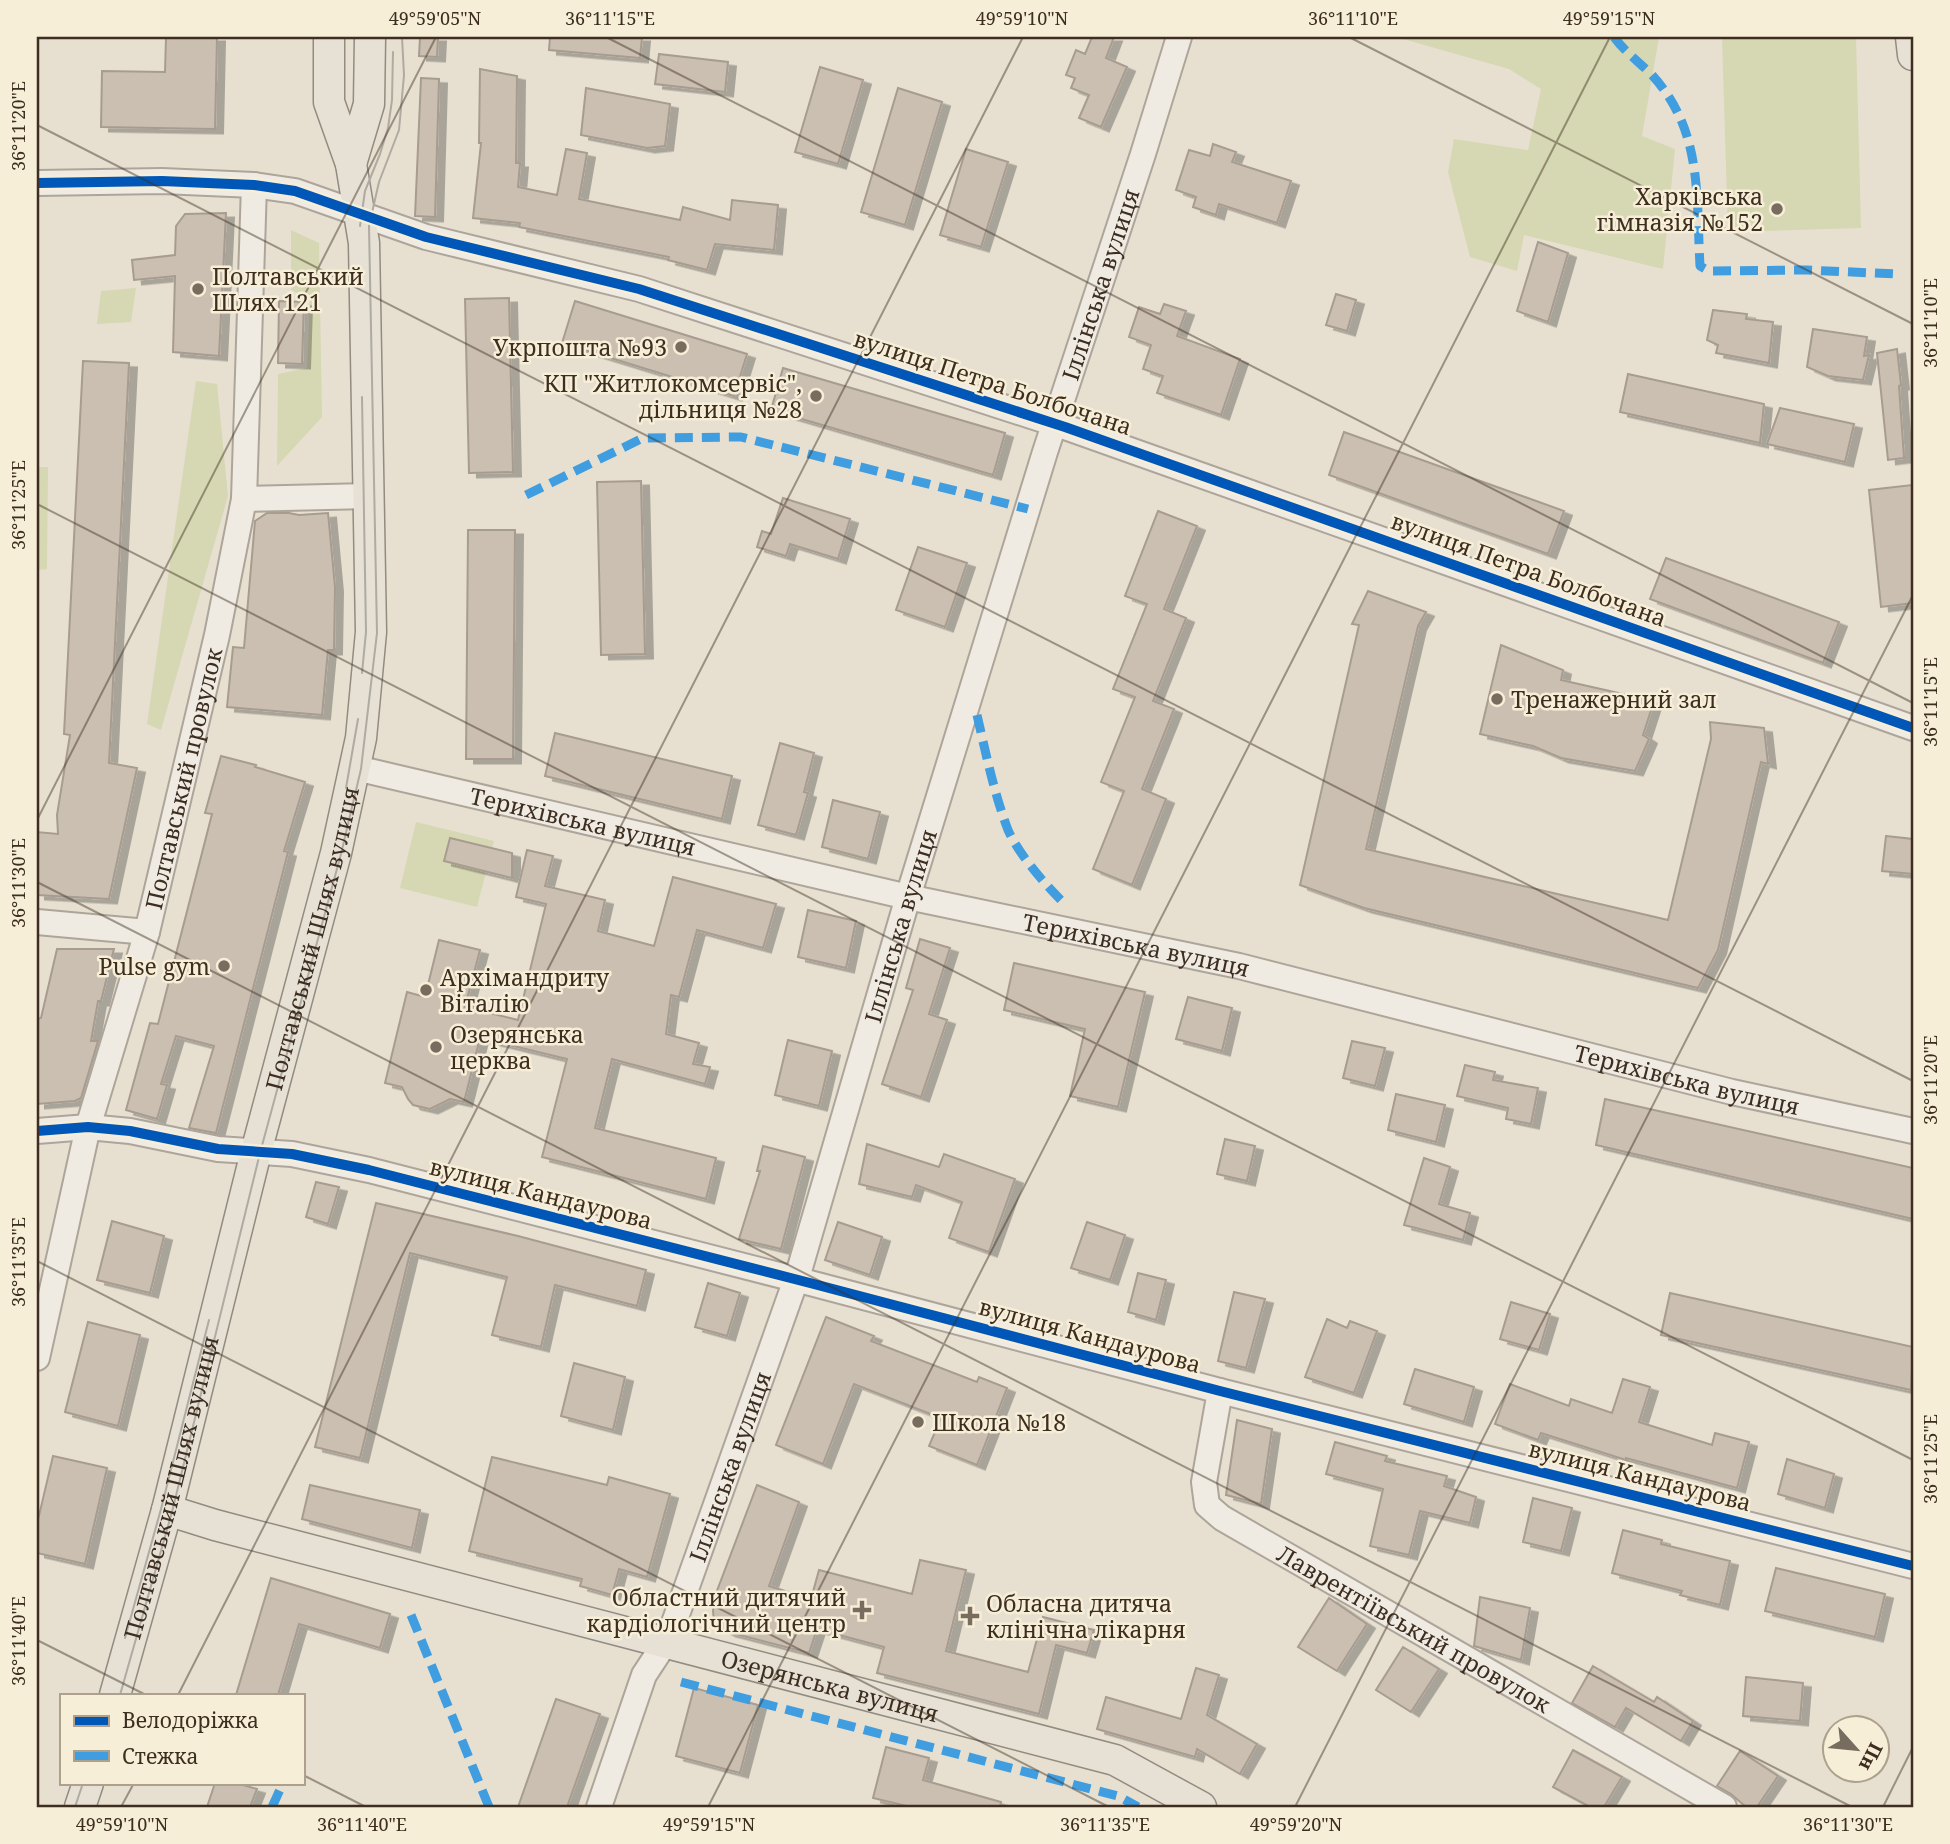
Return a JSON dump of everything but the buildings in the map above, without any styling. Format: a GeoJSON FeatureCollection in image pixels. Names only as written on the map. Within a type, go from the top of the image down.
{"type":"FeatureCollection","features":[{"type":"Feature","properties":{"kind":"main road","name":"Полтавський Шлях вулиця"},"geometry":{"type":"LineString","coordinates":[[115,1694],[167,1510],[256,1152],[337,853],[356,768],[372,632],[364,243],[351,164],[329,102],[329,37]]}},
{"type":"Feature","properties":{"kind":"main road","name":"Полтавський Шлях вулиця"},"geometry":{"type":"LineString","coordinates":[[351,164],[369,104],[370,37]]}},
{"type":"Feature","properties":{"kind":"main road"},"geometry":{"type":"LineString","coordinates":[[1911,37],[1913,55]]}},
{"type":"Feature","properties":{"kind":"main road","name":"Озерянська вулиця"},"geometry":{"type":"LineString","coordinates":[[167,1510],[1115,1760],[1201,1807]]}},
{"type":"Feature","properties":{"kind":"main road"},"geometry":{"type":"LineString","coordinates":[[80,1807],[88,1784]]}},
{"type":"Feature","properties":{"kind":"street","name":"Іллінська вулиця"},"geometry":{"type":"LineString","coordinates":[[599,1807],[644,1675],[667,1643],[796,1280],[908,897],[1055,423],[1179,37]]}},
{"type":"Feature","properties":{"kind":"street","name":"вулиця Петра Болбочана"},"geometry":{"type":"LineString","coordinates":[[37,183],[162,181],[254,185],[295,191],[426,237],[639,289],[1055,423],[1913,728]]}},
{"type":"Feature","properties":{"kind":"street","name":"Полтавський провулок"},"geometry":{"type":"LineString","coordinates":[[37,1358],[88,1127],[147,932],[218,635],[244,499],[254,185]]}},
{"type":"Feature","properties":{"kind":"street"},"geometry":{"type":"LineString","coordinates":[[244,499],[369,496]]}},
{"type":"Feature","properties":{"kind":"street","name":"Терихівська вулиця"},"geometry":{"type":"LineString","coordinates":[[356,768],[908,897],[1239,966],[1732,1091],[1913,1131]]}},
{"type":"Feature","properties":{"kind":"street"},"geometry":{"type":"LineString","coordinates":[[37,922],[147,932]]}},
{"type":"Feature","properties":{"kind":"street","name":"вулиця Кандаурова"},"geometry":{"type":"LineString","coordinates":[[37,1131],[88,1127],[130,1131],[218,1149],[292,1154],[369,1170],[1220,1391],[1913,1566]]}},
{"type":"Feature","properties":{"kind":"street","name":"Лаврентіївський провулок"},"geometry":{"type":"LineString","coordinates":[[1220,1391],[1204,1482],[1207,1505],[1222,1518],[1724,1807]]}},
{"type":"Feature","properties":{"kind":"green space"},"geometry":{"type":"Polygon","coordinates":[[[1396,37],[1659,37],[1642,136],[1675,149],[1663,269],[1524,235],[1517,271],[1470,257],[1448,172],[1454,139],[1528,150],[1541,89],[1509,69],[1396,37]]]}},
{"type":"Feature","properties":{"kind":"green space"},"geometry":{"type":"Polygon","coordinates":[[[1722,37],[1856,37],[1861,228],[1728,232],[1722,37]]]}},
{"type":"Feature","properties":{"kind":"green space"},"geometry":{"type":"Polygon","coordinates":[[[291,230],[319,243],[322,417],[277,466],[278,374],[307,368],[310,299],[291,290],[291,230]]]}},
{"type":"Feature","properties":{"kind":"green space"},"geometry":{"type":"Polygon","coordinates":[[[136,288],[131,322],[97,324],[101,291],[136,288]]]}},
{"type":"Feature","properties":{"kind":"green space"},"geometry":{"type":"Polygon","coordinates":[[[196,381],[217,384],[228,496],[161,730],[147,724],[196,381]]]}},
{"type":"Feature","properties":{"kind":"green space"},"geometry":{"type":"Polygon","coordinates":[[[37,467],[48,467],[47,569],[37,570],[37,467]]]}},
{"type":"Feature","properties":{"kind":"green space"},"geometry":{"type":"Polygon","coordinates":[[[416,822],[494,841],[477,907],[400,888],[416,822]]]}},
{"type":"Feature","properties":{"kind":"tram line"},"geometry":{"type":"LineString","coordinates":[[120,1694],[172,1512],[260,1153],[341,854],[361,769],[377,633],[369,226],[379,182],[399,130],[404,75],[402,37]]}},
{"type":"Feature","properties":{"kind":"tram line"},"geometry":{"type":"LineString","coordinates":[[360,226],[365,191],[388,128],[392,100],[393,52]]}},
{"type":"Feature","properties":{"kind":"tram line"},"geometry":{"type":"LineString","coordinates":[[362,397],[366,632],[362,673]]}},
{"type":"Feature","properties":{"kind":"tram line"},"geometry":{"type":"LineString","coordinates":[[346,788],[358,719]]}},
{"type":"Feature","properties":{"kind":"tram line"},"geometry":{"type":"LineString","coordinates":[[125,1638],[209,1320]]}},
{"type":"Feature","properties":{"kind":"tram line"},"geometry":{"type":"LineString","coordinates":[[75,1807],[83,1784]]}},
{"type":"Feature","properties":{"kind":"marked path"},"geometry":{"type":"LineString","coordinates":[[1614,37],[1669,96],[1689,142],[1697,190],[1700,266],[1709,271],[1806,270],[1896,274]]}},
{"type":"Feature","properties":{"kind":"marked path"},"geometry":{"type":"LineString","coordinates":[[526,495],[643,438],[741,437],[1028,509]]}},
{"type":"Feature","properties":{"kind":"marked path"},"geometry":{"type":"LineString","coordinates":[[977,715],[994,788],[1008,830],[1034,870],[1067,906]]}},
{"type":"Feature","properties":{"kind":"marked path"},"geometry":{"type":"LineString","coordinates":[[411,1615],[489,1807]]}},
{"type":"Feature","properties":{"kind":"marked path"},"geometry":{"type":"LineString","coordinates":[[681,1682],[1118,1796],[1138,1807]]}},
{"type":"Feature","properties":{"kind":"marked path"},"geometry":{"type":"LineString","coordinates":[[272,1807],[283,1784]]}},
{"type":"Feature","properties":{"kind":"cycle path"},"geometry":{"type":"LineString","coordinates":[[37,183],[162,181],[254,185],[295,191],[426,237],[639,289],[1065,427],[1913,728]]}},
{"type":"Feature","properties":{"kind":"cycle path"},"geometry":{"type":"LineString","coordinates":[[37,1131],[88,1127],[130,1131],[218,1149],[292,1154],[369,1170],[1220,1391],[1913,1566]]}},
{"type":"Feature","properties":{"kind":"place","name":"Харківська гімназія №152"},"geometry":{"type":"Point","coordinates":[1777,209]}},
{"type":"Feature","properties":{"kind":"place","name":"Полтавський Шлях 121"},"geometry":{"type":"Point","coordinates":[198,289]}},
{"type":"Feature","properties":{"kind":"place","name":"Укрпошта №93"},"geometry":{"type":"Point","coordinates":[681,347]}},
{"type":"Feature","properties":{"kind":"place","name":"КП \"Житлокомсервіс\", дільниця №28"},"geometry":{"type":"Point","coordinates":[816,396]}},
{"type":"Feature","properties":{"kind":"place","name":"Тренажерний зал"},"geometry":{"type":"Point","coordinates":[1497,699]}},
{"type":"Feature","properties":{"kind":"place","name":"Pulse gym"},"geometry":{"type":"Point","coordinates":[224,966]}},
{"type":"Feature","properties":{"kind":"place","name":"Архімандриту Віталію"},"geometry":{"type":"Point","coordinates":[426,990]}},
{"type":"Feature","properties":{"kind":"place","name":"Озерянська церква"},"geometry":{"type":"Point","coordinates":[436,1047]}},
{"type":"Feature","properties":{"kind":"place","name":"Школа №18"},"geometry":{"type":"Point","coordinates":[918,1422]}},
{"type":"Feature","properties":{"kind":"place","name":"Областний дитячий кардіологічний центр"},"geometry":{"type":"Point","coordinates":[862,1610]}},
{"type":"Feature","properties":{"kind":"place","name":"Обласна дитяча клінічна лікарня"},"geometry":{"type":"Point","coordinates":[970,1616]}}]}
